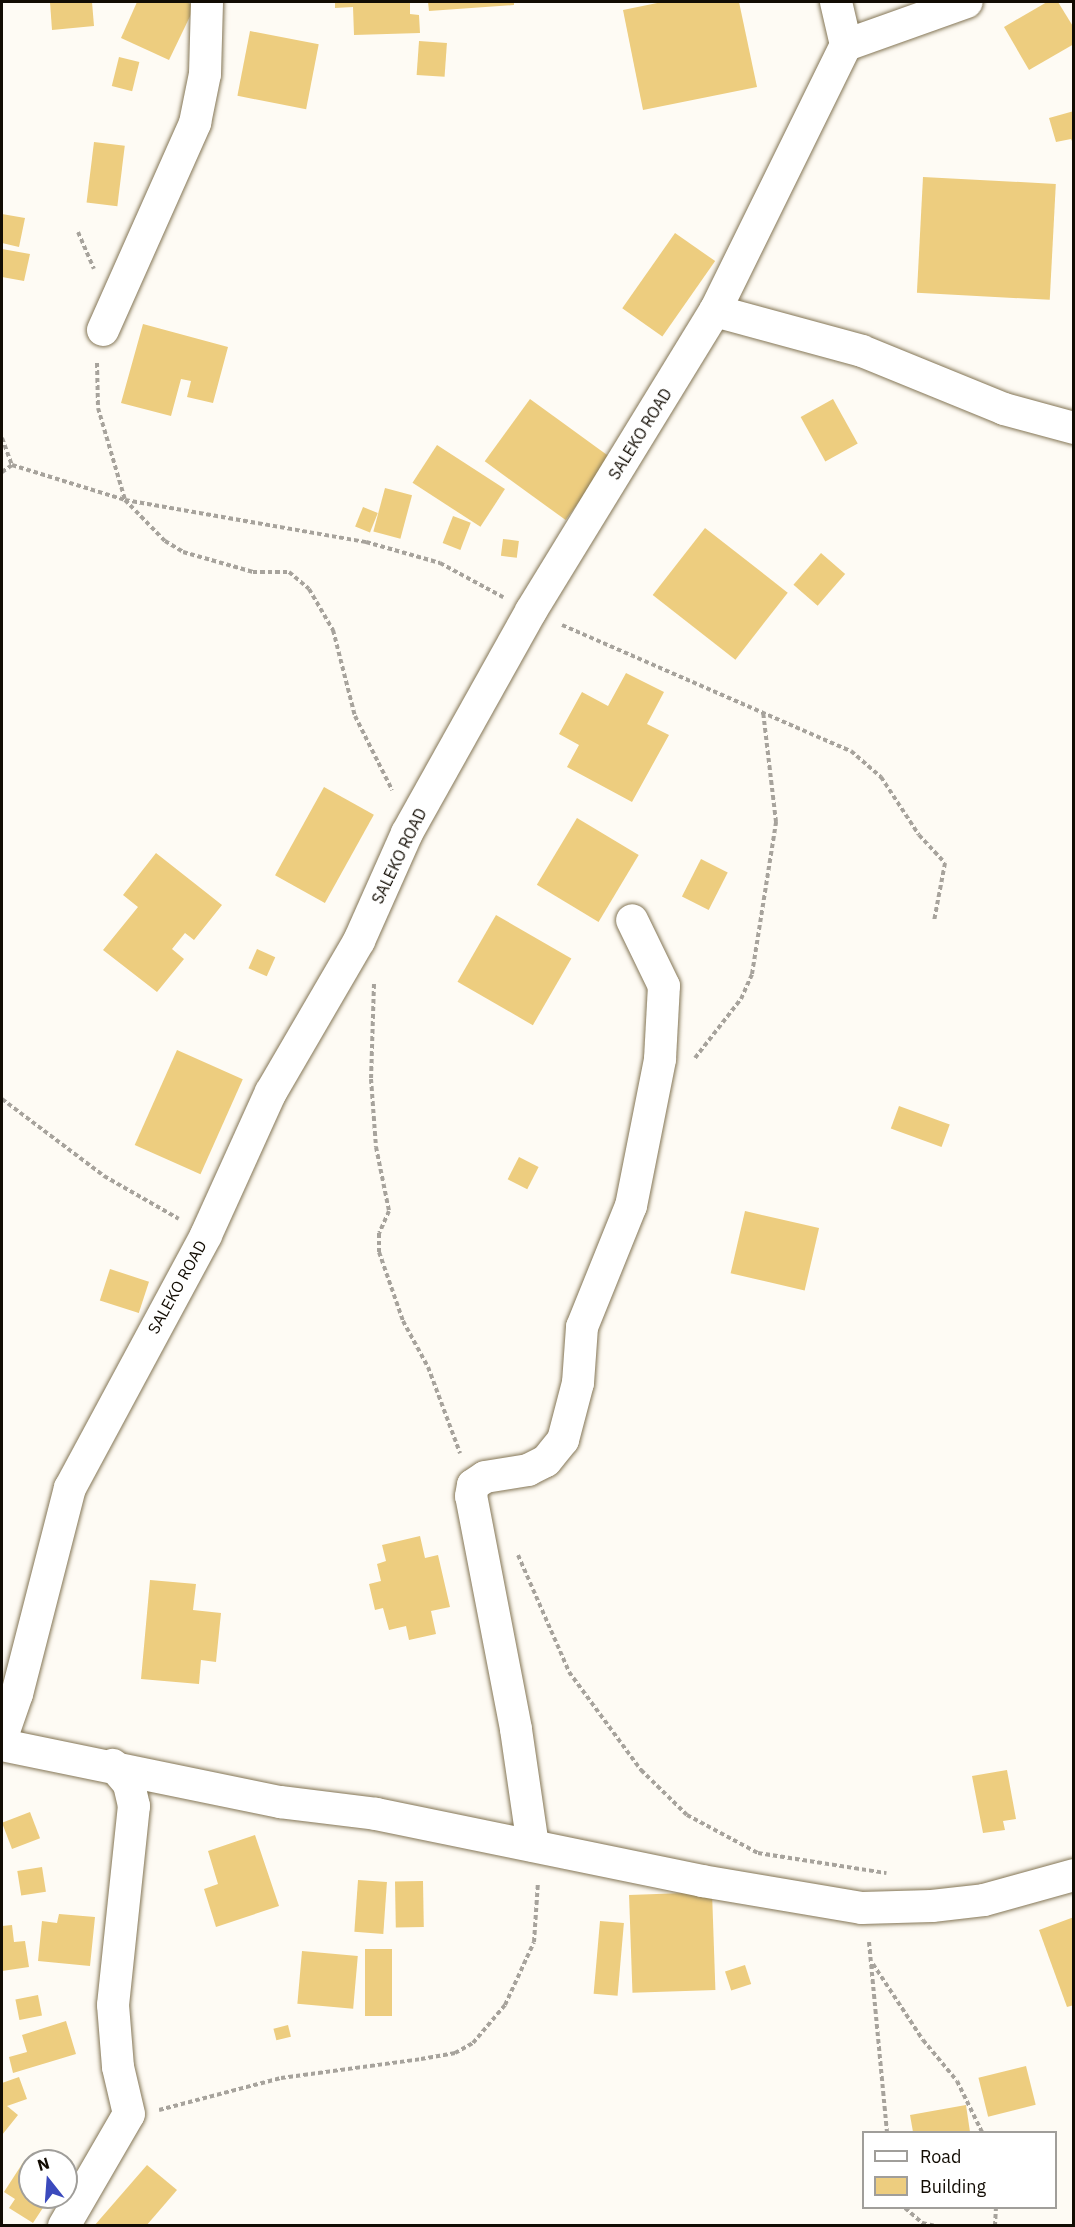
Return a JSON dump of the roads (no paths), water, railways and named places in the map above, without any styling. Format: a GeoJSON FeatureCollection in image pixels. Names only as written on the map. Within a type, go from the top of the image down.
{"type":"FeatureCollection","features":[{"type":"Feature","properties":{"kind":"street"},"geometry":{"type":"LineString","coordinates":[[103,330],[195,123],[205,74],[207,2]]}},
{"type":"Feature","properties":{"kind":"street"},"geometry":{"type":"LineString","coordinates":[[836,2],[846,45],[968,2]]}},
{"type":"Feature","properties":{"kind":"street","name":"SALEKO ROAD"},"geometry":{"type":"LineString","coordinates":[[2,1737],[17,1695],[70,1488],[206,1235],[271,1092],[359,941],[407,833],[531,611],[715,311],[846,45]]}},
{"type":"Feature","properties":{"kind":"street"},"geometry":{"type":"LineString","coordinates":[[715,311],[862,351],[1004,409],[1074,428]]}},
{"type":"Feature","properties":{"kind":"street"},"geometry":{"type":"LineString","coordinates":[[533,1846],[516,1729],[471,1496],[473,1485],[485,1477],[528,1470],[546,1461],[563,1440],[578,1383],[582,1327],[631,1206],[660,1059],[664,986],[632,920]]}},
{"type":"Feature","properties":{"kind":"street"},"geometry":{"type":"LineString","coordinates":[[2,1745],[113,1765],[280,1802],[376,1814],[702,1881],[862,1908],[984,1900],[1074,1875]]}},
{"type":"Feature","properties":{"kind":"street"},"geometry":{"type":"LineString","coordinates":[[64,2226],[129,2114],[118,2067],[114,2005],[134,1806],[129,1784],[113,1765]]}}]}
